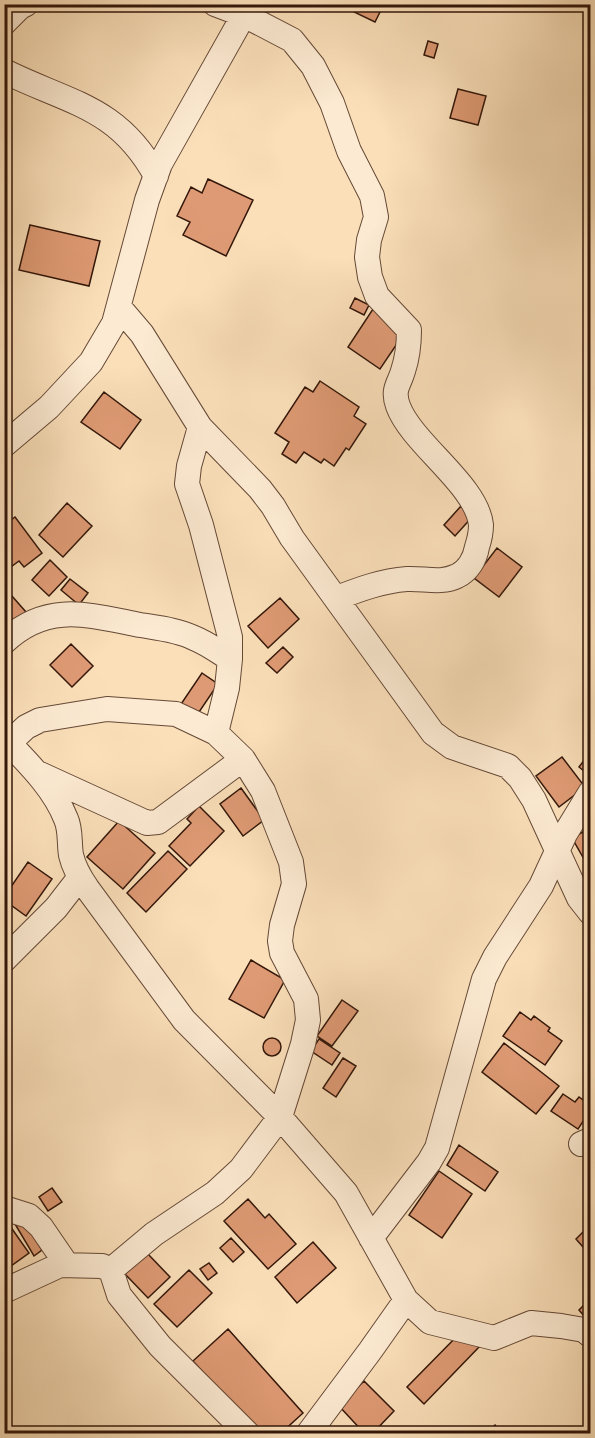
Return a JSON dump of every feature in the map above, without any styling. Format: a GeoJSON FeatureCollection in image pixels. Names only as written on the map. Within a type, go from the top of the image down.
{"type":"FeatureCollection","features":[{"type":"Feature","properties":{"kind":"street"},"geometry":{"type":"LineString","coordinates":[[4,23],[26,4]]}},
{"type":"Feature","properties":{"kind":"street"},"geometry":{"type":"LineString","coordinates":[[215,4],[247,10],[292,40],[313,66],[332,103],[349,151],[372,196],[376,217],[367,257],[370,277],[377,296],[408,330],[403,372],[395,389],[397,404],[415,433],[458,483],[476,508],[481,526],[475,557],[459,576],[447,580],[409,579],[382,583],[337,598]]}},
{"type":"Feature","properties":{"kind":"street"},"geometry":{"type":"LineString","coordinates":[[4,445],[49,407],[91,362],[114,323],[147,200],[160,164],[247,10]]}},
{"type":"Feature","properties":{"kind":"street"},"geometry":{"type":"LineString","coordinates":[[4,71],[73,99],[102,115],[145,155],[156,176]]}},
{"type":"Feature","properties":{"kind":"street"},"geometry":{"type":"LineString","coordinates":[[119,307],[142,334],[200,427],[260,489],[273,506],[292,538],[433,733],[452,747],[508,766],[520,778],[534,800],[579,898],[591,912]]}},
{"type":"Feature","properties":{"kind":"street"},"geometry":{"type":"LineString","coordinates":[[200,427],[189,466],[187,484],[201,525],[230,637],[227,688],[216,733]]}},
{"type":"Feature","properties":{"kind":"street"},"geometry":{"type":"LineString","coordinates":[[4,642],[35,621],[72,612],[92,614],[194,637],[230,659]]}},
{"type":"Feature","properties":{"kind":"street"},"geometry":{"type":"LineString","coordinates":[[111,1269],[154,1234],[215,1193],[241,1168],[280,1118],[308,1020],[306,999],[282,953],[280,941],[282,925],[294,884],[291,862],[263,791],[243,759],[216,733],[176,714],[106,709],[40,720],[7,740],[61,805],[68,822],[71,855],[80,877],[184,1020],[280,1118],[346,1193],[405,1300],[430,1322],[494,1338],[531,1323],[584,1330],[591,1335]]}},
{"type":"Feature","properties":{"kind":"street"},"geometry":{"type":"LineString","coordinates":[[36,773],[147,823],[158,822],[243,759]]}},
{"type":"Feature","properties":{"kind":"street"},"geometry":{"type":"LineString","coordinates":[[371,1238],[429,1162],[437,1148],[484,979],[495,957],[541,886],[557,851],[591,793]]}},
{"type":"Feature","properties":{"kind":"street"},"geometry":{"type":"LineString","coordinates":[[4,960],[56,908],[80,877]]}},
{"type":"Feature","properties":{"kind":"street"},"geometry":{"type":"LineString","coordinates":[[4,1208],[29,1216],[41,1227],[67,1265]]}},
{"type":"Feature","properties":{"kind":"street"},"geometry":{"type":"LineString","coordinates":[[4,1292],[60,1265],[102,1266],[111,1269]]}},
{"type":"Feature","properties":{"kind":"street"},"geometry":{"type":"LineString","coordinates":[[111,1269],[119,1295],[160,1346],[248,1434]]}},
{"type":"Feature","properties":{"kind":"street"},"geometry":{"type":"LineString","coordinates":[[308,1434],[370,1352],[405,1300]]}},
{"type":"Feature","properties":{"kind":"building"},"geometry":{"type":"Polygon","coordinates":[[[358,4],[384,4],[375,22],[354,12],[358,4]]]}},
{"type":"Feature","properties":{"kind":"building"},"geometry":{"type":"Polygon","coordinates":[[[428,41],[438,44],[434,58],[424,55],[428,41]]]}},
{"type":"Feature","properties":{"kind":"building"},"geometry":{"type":"Polygon","coordinates":[[[458,89],[486,96],[478,125],[450,118],[458,89]]]}},
{"type":"Feature","properties":{"kind":"building"},"geometry":{"type":"Polygon","coordinates":[[[208,179],[253,200],[226,256],[183,235],[190,222],[177,216],[191,187],[202,193],[208,179]]]}},
{"type":"Feature","properties":{"kind":"building"},"geometry":{"type":"Polygon","coordinates":[[[30,225],[100,241],[89,286],[19,270],[30,225]]]}},
{"type":"Feature","properties":{"kind":"building"},"geometry":{"type":"Polygon","coordinates":[[[355,298],[369,305],[364,315],[350,308],[355,298]]]}},
{"type":"Feature","properties":{"kind":"building"},"geometry":{"type":"Polygon","coordinates":[[[373,309],[405,332],[380,369],[348,347],[373,309]]]}},
{"type":"Feature","properties":{"kind":"building"},"geometry":{"type":"Polygon","coordinates":[[[320,381],[359,407],[354,416],[366,424],[349,450],[346,448],[334,466],[324,459],[321,463],[304,452],[296,463],[282,454],[289,442],[275,433],[305,387],[313,392],[320,381]]]}},
{"type":"Feature","properties":{"kind":"building"},"geometry":{"type":"Polygon","coordinates":[[[104,392],[141,420],[120,449],[81,422],[104,392]]]}},
{"type":"Feature","properties":{"kind":"building"},"geometry":{"type":"Polygon","coordinates":[[[67,503],[92,526],[63,557],[39,535],[67,503]]]}},
{"type":"Feature","properties":{"kind":"building"},"geometry":{"type":"Polygon","coordinates":[[[461,506],[473,516],[455,536],[444,525],[461,506]]]}},
{"type":"Feature","properties":{"kind":"building"},"geometry":{"type":"Polygon","coordinates":[[[15,517],[42,553],[24,567],[19,561],[4,572],[4,525],[15,517]]]}},
{"type":"Feature","properties":{"kind":"building"},"geometry":{"type":"Polygon","coordinates":[[[497,548],[522,567],[499,597],[474,578],[497,548]]]}},
{"type":"Feature","properties":{"kind":"building"},"geometry":{"type":"Polygon","coordinates":[[[50,560],[67,577],[49,596],[32,580],[50,560]]]}},
{"type":"Feature","properties":{"kind":"building"},"geometry":{"type":"Polygon","coordinates":[[[70,579],[88,593],[79,605],[61,590],[70,579]]]}},
{"type":"Feature","properties":{"kind":"building"},"geometry":{"type":"Polygon","coordinates":[[[4,587],[26,612],[4,632],[4,587]]]}},
{"type":"Feature","properties":{"kind":"building"},"geometry":{"type":"Polygon","coordinates":[[[280,598],[299,619],[268,648],[248,626],[280,598]]]}},
{"type":"Feature","properties":{"kind":"building"},"geometry":{"type":"Polygon","coordinates":[[[71,644],[93,666],[72,687],[50,665],[71,644]]]}},
{"type":"Feature","properties":{"kind":"building"},"geometry":{"type":"Polygon","coordinates":[[[283,647],[293,657],[277,673],[266,663],[283,647]]]}},
{"type":"Feature","properties":{"kind":"building"},"geometry":{"type":"Polygon","coordinates":[[[4,671],[10,678],[4,683],[4,671]]]}},
{"type":"Feature","properties":{"kind":"building"},"geometry":{"type":"Polygon","coordinates":[[[202,673],[218,684],[195,718],[179,707],[202,673]]]}},
{"type":"Feature","properties":{"kind":"building"},"geometry":{"type":"Polygon","coordinates":[[[589,754],[590,756],[590,776],[579,767],[589,754]]]}},
{"type":"Feature","properties":{"kind":"building"},"geometry":{"type":"Polygon","coordinates":[[[562,757],[585,787],[559,807],[536,776],[562,757]]]}},
{"type":"Feature","properties":{"kind":"building"},"geometry":{"type":"Polygon","coordinates":[[[241,788],[264,820],[243,836],[220,804],[241,788]]]}},
{"type":"Feature","properties":{"kind":"building"},"geometry":{"type":"Polygon","coordinates":[[[199,806],[224,831],[190,866],[169,846],[191,823],[187,819],[199,806]]]}},
{"type":"Feature","properties":{"kind":"building"},"geometry":{"type":"Polygon","coordinates":[[[119,821],[155,853],[123,889],[87,857],[119,821]]]}},
{"type":"Feature","properties":{"kind":"building"},"geometry":{"type":"Polygon","coordinates":[[[590,828],[590,865],[588,866],[572,838],[590,828]]]}},
{"type":"Feature","properties":{"kind":"building"},"geometry":{"type":"Polygon","coordinates":[[[168,851],[187,869],[146,912],[127,893],[168,851]]]}},
{"type":"Feature","properties":{"kind":"building"},"geometry":{"type":"Polygon","coordinates":[[[28,862],[52,879],[26,916],[4,900],[4,897],[28,862]]]}},
{"type":"Feature","properties":{"kind":"building"},"geometry":{"type":"Polygon","coordinates":[[[251,960],[285,980],[264,1018],[229,999],[251,960]]]}},
{"type":"Feature","properties":{"kind":"building"},"geometry":{"type":"Polygon","coordinates":[[[342,1000],[358,1011],[332,1046],[317,1036],[342,1000]]]}},
{"type":"Feature","properties":{"kind":"building"},"geometry":{"type":"Polygon","coordinates":[[[520,1012],[531,1020],[534,1016],[550,1028],[548,1031],[562,1041],[545,1065],[503,1036],[520,1012]]]}},
{"type":"Feature","properties":{"kind":"building"},"geometry":{"type":"Polygon","coordinates":[[[268,1038],[276,1038],[281,1043],[279,1054],[268,1056],[263,1051],[263,1043],[268,1038]]]}},
{"type":"Feature","properties":{"kind":"building"},"geometry":{"type":"Polygon","coordinates":[[[319,1039],[340,1053],[332,1065],[311,1051],[319,1039]]]}},
{"type":"Feature","properties":{"kind":"building"},"geometry":{"type":"Polygon","coordinates":[[[504,1043],[559,1086],[536,1114],[482,1072],[504,1043]]]}},
{"type":"Feature","properties":{"kind":"building"},"geometry":{"type":"Polygon","coordinates":[[[343,1058],[356,1066],[336,1097],[323,1088],[343,1058]]]}},
{"type":"Feature","properties":{"kind":"building"},"geometry":{"type":"Polygon","coordinates":[[[563,1094],[575,1102],[579,1097],[590,1105],[590,1111],[578,1129],[551,1111],[563,1094]]]}},
{"type":"Feature","properties":{"kind":"building"},"geometry":{"type":"Polygon","coordinates":[[[459,1145],[498,1172],[485,1191],[447,1165],[459,1145]]]}},
{"type":"Feature","properties":{"kind":"building"},"geometry":{"type":"Polygon","coordinates":[[[439,1171],[472,1194],[442,1238],[409,1215],[439,1171]]]}},
{"type":"Feature","properties":{"kind":"building"},"geometry":{"type":"Polygon","coordinates":[[[52,1188],[62,1202],[48,1211],[39,1197],[52,1188]]]}},
{"type":"Feature","properties":{"kind":"building"},"geometry":{"type":"Polygon","coordinates":[[[248,1199],[265,1218],[269,1214],[296,1244],[268,1269],[224,1221],[248,1199]]]}},
{"type":"Feature","properties":{"kind":"building"},"geometry":{"type":"Polygon","coordinates":[[[23,1219],[42,1250],[34,1256],[15,1224],[23,1219]]]}},
{"type":"Feature","properties":{"kind":"building"},"geometry":{"type":"Polygon","coordinates":[[[590,1225],[590,1255],[576,1239],[590,1225]]]}},
{"type":"Feature","properties":{"kind":"building"},"geometry":{"type":"Polygon","coordinates":[[[10,1226],[29,1253],[4,1271],[4,1229],[10,1226]]]}},
{"type":"Feature","properties":{"kind":"building"},"geometry":{"type":"Polygon","coordinates":[[[231,1238],[244,1252],[233,1262],[220,1248],[231,1238]]]}},
{"type":"Feature","properties":{"kind":"building"},"geometry":{"type":"Polygon","coordinates":[[[313,1242],[336,1268],[297,1303],[275,1277],[313,1242]]]}},
{"type":"Feature","properties":{"kind":"building"},"geometry":{"type":"Polygon","coordinates":[[[147,1253],[170,1277],[148,1298],[125,1274],[147,1253]]]}},
{"type":"Feature","properties":{"kind":"building"},"geometry":{"type":"Polygon","coordinates":[[[209,1263],[217,1273],[208,1280],[200,1269],[209,1263]]]}},
{"type":"Feature","properties":{"kind":"building"},"geometry":{"type":"Polygon","coordinates":[[[189,1270],[212,1293],[177,1327],[154,1304],[189,1270]]]}},
{"type":"Feature","properties":{"kind":"building"},"geometry":{"type":"Polygon","coordinates":[[[590,1299],[590,1323],[579,1310],[590,1299]]]}},
{"type":"Feature","properties":{"kind":"building"},"geometry":{"type":"Polygon","coordinates":[[[228,1329],[303,1413],[280,1434],[258,1434],[193,1361],[228,1329]]]}},
{"type":"Feature","properties":{"kind":"building"},"geometry":{"type":"Polygon","coordinates":[[[463,1330],[480,1346],[424,1404],[407,1387],[463,1330]]]}},
{"type":"Feature","properties":{"kind":"building"},"geometry":{"type":"Polygon","coordinates":[[[364,1381],[394,1411],[372,1434],[365,1434],[339,1406],[364,1381]]]}},
{"type":"Feature","properties":{"kind":"building"},"geometry":{"type":"Polygon","coordinates":[[[495,1425],[501,1434],[484,1434],[495,1425]]]}},
{"type":"Feature","properties":{"kind":"building"},"geometry":{"type":"Polygon","coordinates":[[[552,1427],[556,1434],[542,1434],[552,1427]]]}}]}
